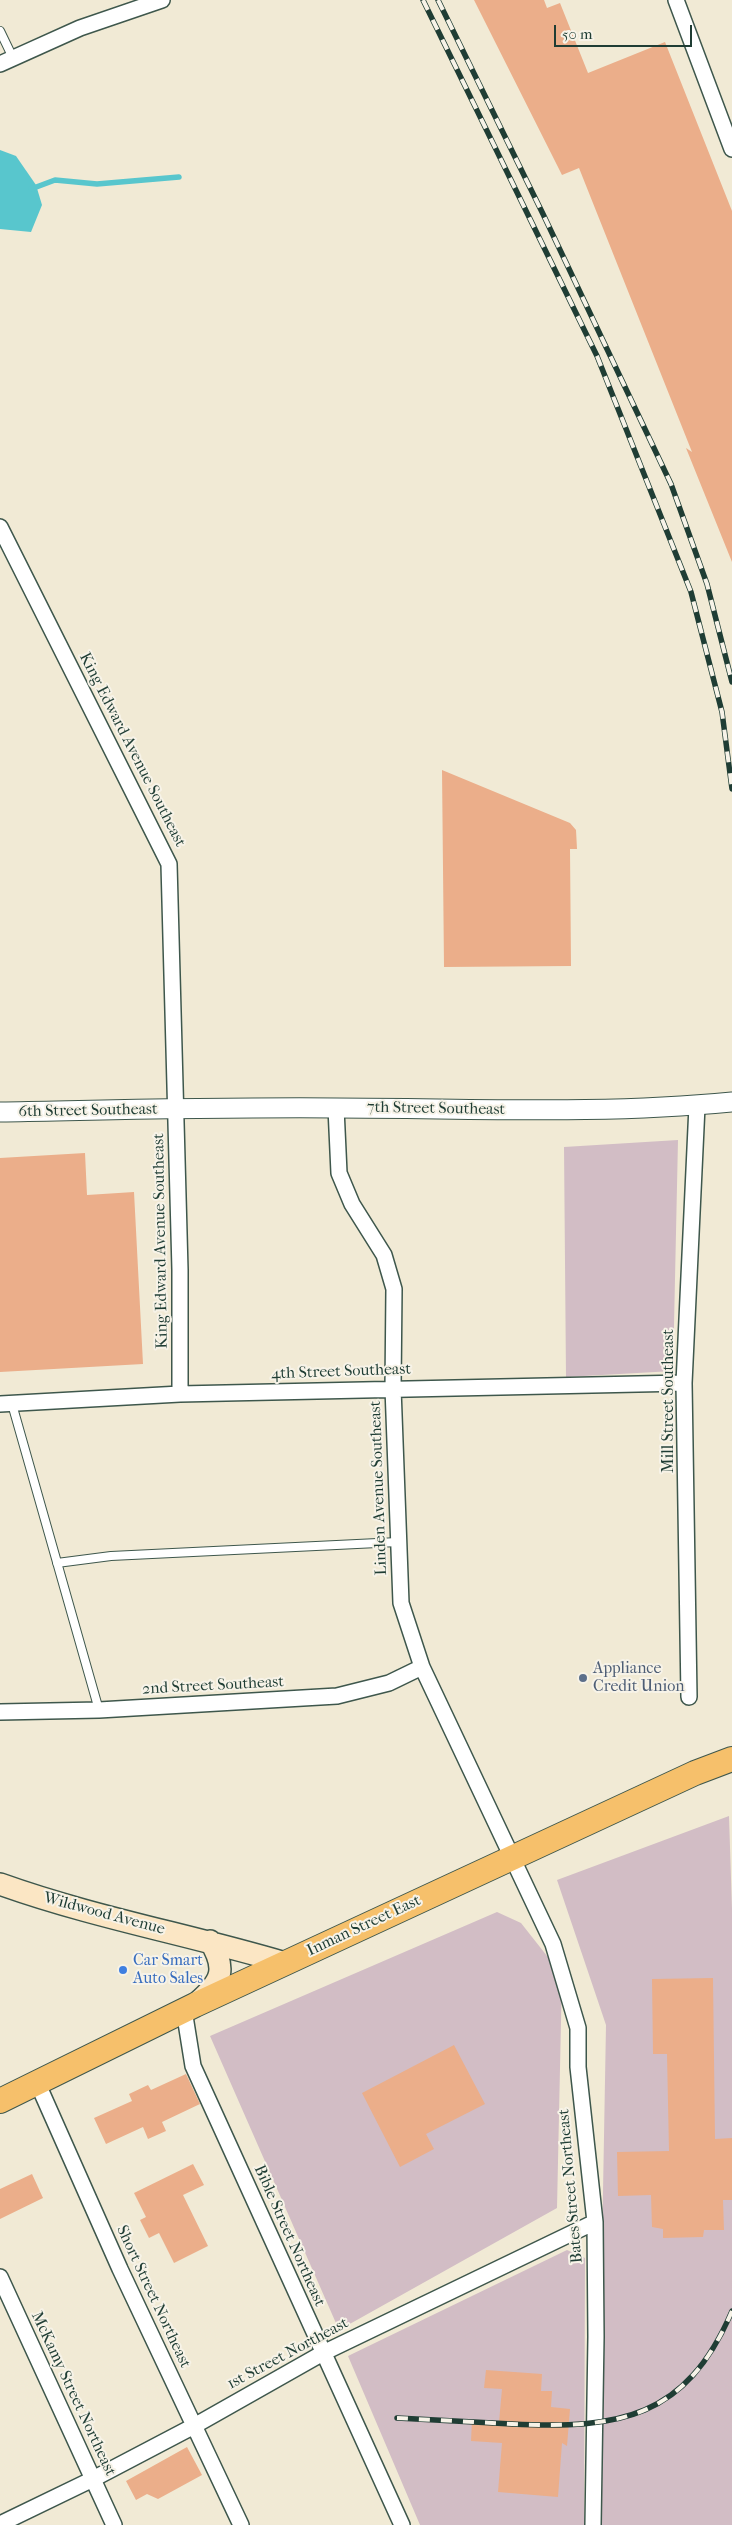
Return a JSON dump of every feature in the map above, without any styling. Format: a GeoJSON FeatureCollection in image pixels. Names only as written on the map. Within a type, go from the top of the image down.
{"type":"FeatureCollection","features":[{"type":"Feature","properties":{"kind":"main road","name":"Inman Street East"},"geometry":{"type":"LineString","coordinates":[[0,2101],[285,1962],[695,1773],[732,1758]]}},
{"type":"Feature","properties":{"kind":"main road","name":"Wildwood Avenue"},"geometry":{"type":"LineString","coordinates":[[2,1885],[54,1902],[285,1962]]}},
{"type":"Feature","properties":{"kind":"main road"},"geometry":{"type":"LineString","coordinates":[[189,2008],[215,1987],[221,1970],[218,1954],[210,1941]]}},
{"type":"Feature","properties":{"kind":"street"},"geometry":{"type":"LineString","coordinates":[[6,61],[80,28],[162,0]]}},
{"type":"Feature","properties":{"kind":"street"},"geometry":{"type":"LineString","coordinates":[[676,0],[732,149]]}},
{"type":"Feature","properties":{"kind":"street","name":"King Edward Avenue Southeast"},"geometry":{"type":"LineString","coordinates":[[0,527],[169,864],[180,1270],[180,1394]]}},
{"type":"Feature","properties":{"kind":"street","name":"7th Street Southeast"},"geometry":{"type":"LineString","coordinates":[[176,1109],[543,1110],[697,1106],[732,1102]]}},
{"type":"Feature","properties":{"kind":"street","name":"Mill Street Southeast"},"geometry":{"type":"LineString","coordinates":[[689,1697],[684,1383],[697,1106]]}},
{"type":"Feature","properties":{"kind":"street","name":"Linden Avenue Southeast"},"geometry":{"type":"LineString","coordinates":[[336,1108],[339,1173],[352,1204],[384,1255],[394,1289],[393,1388],[401,1603],[422,1667],[512,1857]]}},
{"type":"Feature","properties":{"kind":"street","name":"6th Street Southeast"},"geometry":{"type":"LineString","coordinates":[[0,1112],[176,1109]]}},
{"type":"Feature","properties":{"kind":"street","name":"4th Street Southeast"},"geometry":{"type":"LineString","coordinates":[[6,1404],[180,1394],[684,1383]]}},
{"type":"Feature","properties":{"kind":"street","name":"2nd Street Southeast"},"geometry":{"type":"LineString","coordinates":[[0,1712],[99,1710],[337,1696],[389,1683],[422,1667]]}},
{"type":"Feature","properties":{"kind":"street","name":"Bates Street Northeast"},"geometry":{"type":"LineString","coordinates":[[512,1857],[553,1944],[578,2028],[578,2067],[595,2222],[596,2337],[593,2525]]}},
{"type":"Feature","properties":{"kind":"street","name":"Bible Street Northeast"},"geometry":{"type":"LineString","coordinates":[[189,2008],[193,2066],[402,2525]]}},
{"type":"Feature","properties":{"kind":"street","name":"Short Street Northeast"},"geometry":{"type":"LineString","coordinates":[[37,2082],[120,2269],[242,2525]]}},
{"type":"Feature","properties":{"kind":"street","name":"1st Street Northeast"},"geometry":{"type":"LineString","coordinates":[[0,2524],[93,2479],[194,2426],[323,2353],[595,2222]]}},
{"type":"Feature","properties":{"kind":"street","name":"McKamy Street Northeast"},"geometry":{"type":"LineString","coordinates":[[0,2277],[114,2525]]}},
{"type":"Feature","properties":{"kind":"lane"},"geometry":{"type":"LineString","coordinates":[[0,31],[6,61]]}},
{"type":"Feature","properties":{"kind":"lane"},"geometry":{"type":"LineString","coordinates":[[6,1404],[57,1563],[99,1710]]}},
{"type":"Feature","properties":{"kind":"lane"},"geometry":{"type":"LineString","coordinates":[[57,1563],[111,1556],[398,1542]]}},
{"type":"Feature","properties":{"kind":"shaded area"},"geometry":{"type":"Polygon","coordinates":[[[678,1140],[673,1371],[566,1377],[564,1147],[678,1140]]]}},
{"type":"Feature","properties":{"kind":"shaded area"},"geometry":{"type":"Polygon","coordinates":[[[729,1816],[732,1909],[732,2525],[597,2525],[606,2025],[557,1880],[729,1816]]]}},
{"type":"Feature","properties":{"kind":"shaded area"},"geometry":{"type":"Polygon","coordinates":[[[497,1912],[521,1923],[562,1975],[557,2208],[339,2330],[210,2036],[497,1912]]]}},
{"type":"Feature","properties":{"kind":"shaded area"},"geometry":{"type":"Polygon","coordinates":[[[567,2250],[585,2258],[584,2525],[420,2525],[348,2356],[567,2250]]]}},
{"type":"Feature","properties":{"kind":"water"},"geometry":{"type":"Polygon","coordinates":[[[0,150],[16,156],[36,185],[42,205],[31,232],[0,229],[0,150]]]}},
{"type":"Feature","properties":{"kind":"building"},"geometry":{"type":"Polygon","coordinates":[[[474,0],[544,0],[547,8],[560,3],[588,73],[665,42],[732,211],[732,562],[686,448],[692,452],[579,168],[562,175],[474,0]]]}},
{"type":"Feature","properties":{"kind":"building"},"geometry":{"type":"Polygon","coordinates":[[[442,770],[570,823],[576,830],[577,849],[570,849],[571,966],[444,967],[442,770]]]}},
{"type":"Feature","properties":{"kind":"building"},"geometry":{"type":"Polygon","coordinates":[[[85,1153],[87,1195],[134,1192],[143,1364],[0,1372],[0,1158],[85,1153]]]}},
{"type":"Feature","properties":{"kind":"building"},"geometry":{"type":"Polygon","coordinates":[[[713,1978],[715,2139],[732,2138],[732,2200],[723,2200],[724,2230],[704,2230],[703,2237],[663,2238],[663,2229],[652,2227],[651,2195],[618,2196],[617,2152],[669,2151],[667,2054],[653,2054],[652,1979],[713,1978]]]}},
{"type":"Feature","properties":{"kind":"building"},"geometry":{"type":"Polygon","coordinates":[[[454,2045],[485,2104],[426,2134],[434,2149],[400,2167],[362,2093],[454,2045]]]}},
{"type":"Feature","properties":{"kind":"building"},"geometry":{"type":"Polygon","coordinates":[[[186,2074],[200,2104],[162,2122],[166,2131],[148,2139],[143,2127],[106,2144],[94,2118],[132,2101],[129,2094],[148,2085],[151,2090],[186,2074]]]}},
{"type":"Feature","properties":{"kind":"building"},"geometry":{"type":"Polygon","coordinates":[[[193,2164],[204,2185],[183,2195],[208,2246],[174,2263],[159,2233],[149,2238],[140,2220],[146,2217],[134,2193],[193,2164]]]}},
{"type":"Feature","properties":{"kind":"building"},"geometry":{"type":"Polygon","coordinates":[[[32,2174],[43,2198],[0,2219],[0,2189],[32,2174]]]}},
{"type":"Feature","properties":{"kind":"building"},"geometry":{"type":"Polygon","coordinates":[[[486,2370],[542,2374],[541,2391],[552,2391],[551,2407],[570,2409],[567,2446],[562,2443],[558,2497],[498,2492],[502,2443],[471,2441],[472,2420],[499,2422],[502,2389],[484,2388],[486,2370]]]}},
{"type":"Feature","properties":{"kind":"building"},"geometry":{"type":"Polygon","coordinates":[[[187,2447],[202,2475],[158,2499],[147,2494],[136,2500],[126,2481],[187,2447]]]}},
{"type":"Feature","properties":{"kind":"waterway"},"geometry":{"type":"LineString","coordinates":[[31,189],[55,180],[97,184],[179,177]]}},
{"type":"Feature","properties":{"kind":"railway"},"geometry":{"type":"LineString","coordinates":[[423,0],[597,356],[691,592],[722,712],[732,789]]}},
{"type":"Feature","properties":{"kind":"railway"},"geometry":{"type":"LineString","coordinates":[[438,0],[543,214],[671,484],[707,584],[732,682]]}},
{"type":"Feature","properties":{"kind":"railway"},"geometry":{"type":"LineString","coordinates":[[397,2418],[550,2425],[585,2424],[617,2419],[645,2410],[670,2396],[693,2375],[714,2347],[732,2311]]}},
{"type":"Feature","properties":{"kind":"place","name":"Appliance Credit Union"},"geometry":{"type":"Point","coordinates":[583,1678]}},
{"type":"Feature","properties":{"kind":"place","name":"Car Smart Auto Sales"},"geometry":{"type":"Point","coordinates":[123,1970]}}]}
